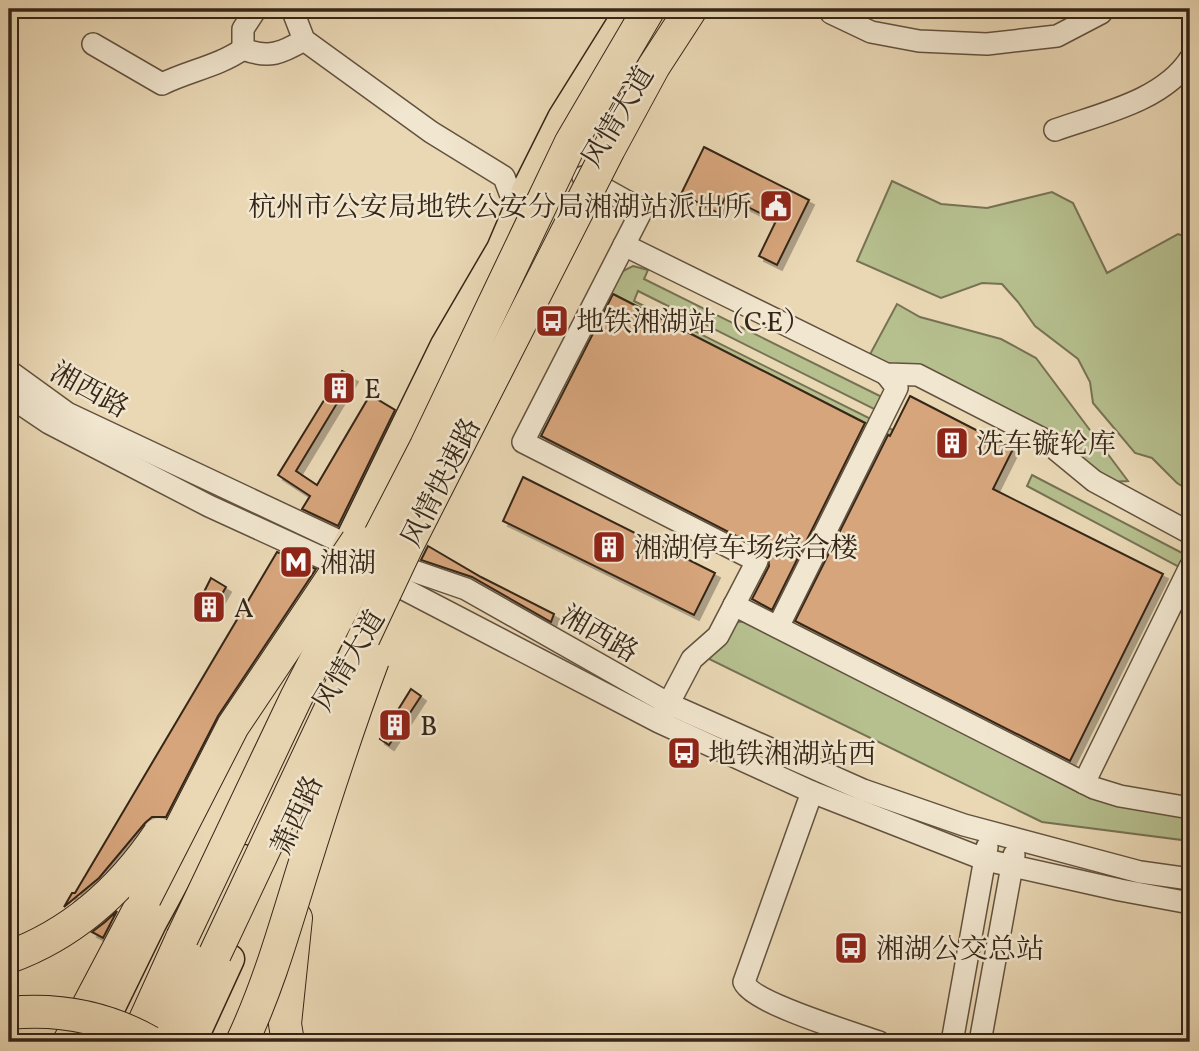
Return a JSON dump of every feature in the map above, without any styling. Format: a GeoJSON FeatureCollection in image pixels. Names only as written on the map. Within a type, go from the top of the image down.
{"type":"FeatureCollection","features":[{"type":"Feature","properties":{"kind":"highway","name":"风情快速路"},"geometry":{"type":"LineString","coordinates":[[135,1042],[296,698],[426,446],[571,142],[649,9]]}},
{"type":"Feature","properties":{"kind":"highway","name":"风情快速路"},"geometry":{"type":"LineString","coordinates":[[161,1036],[407,545],[616,137],[654,66],[691,9]]}},
{"type":"Feature","properties":{"kind":"highway"},"geometry":{"type":"LineString","coordinates":[[242,1042],[278,954],[348,728],[396,603],[470,444],[519,328]]}},
{"type":"Feature","properties":{"kind":"highway"},"geometry":{"type":"LineString","coordinates":[[9,957],[36,947],[91,912],[141,861],[359,539],[426,446]]}},
{"type":"Feature","properties":{"kind":"highway"},"geometry":{"type":"LineString","coordinates":[[69,1042],[233,726]]}},
{"type":"Feature","properties":{"kind":"highway"},"geometry":{"type":"LineString","coordinates":[[288,1042],[285,1024],[302,872]]}},
{"type":"Feature","properties":{"kind":"highway"},"geometry":{"type":"LineString","coordinates":[[9,1013],[36,1010],[71,1013],[161,1036]]}},
{"type":"Feature","properties":{"kind":"main road","name":"风情大道"},"geometry":{"type":"LineString","coordinates":[[94,1042],[152,923],[308,636],[343,555],[445,345],[501,250],[527,188],[562,118],[630,9]]}},
{"type":"Feature","properties":{"kind":"main road","name":"风情大道"},"geometry":{"type":"LineString","coordinates":[[161,1036],[195,957],[345,655],[399,575],[515,296],[634,85],[685,9]]}},
{"type":"Feature","properties":{"kind":"main road"},"geometry":{"type":"LineString","coordinates":[[369,564],[417,470],[469,350],[501,250]]}},
{"type":"Feature","properties":{"kind":"main road","name":"萧西路"},"geometry":{"type":"LineString","coordinates":[[192,1042],[356,685],[399,575]]}},
{"type":"Feature","properties":{"kind":"main road"},"geometry":{"type":"LineString","coordinates":[[195,957],[261,892]]}},
{"type":"Feature","properties":{"kind":"street"},"geometry":{"type":"LineString","coordinates":[[243,49],[243,29],[256,9]]}},
{"type":"Feature","properties":{"kind":"street"},"geometry":{"type":"LineString","coordinates":[[292,9],[304,40],[431,132],[505,177],[510,193]]}},
{"type":"Feature","properties":{"kind":"street"},"geometry":{"type":"LineString","coordinates":[[829,9],[831,13],[871,32],[919,41],[987,44],[1057,36],[1104,9]]}},
{"type":"Feature","properties":{"kind":"street"},"geometry":{"type":"LineString","coordinates":[[243,49],[255,54],[281,54],[304,40]]}},
{"type":"Feature","properties":{"kind":"street"},"geometry":{"type":"LineString","coordinates":[[93,44],[162,84],[232,57],[243,49]]}},
{"type":"Feature","properties":{"kind":"street"},"geometry":{"type":"LineString","coordinates":[[1055,130],[1139,100],[1180,75],[1190,59]]}},
{"type":"Feature","properties":{"kind":"street"},"geometry":{"type":"LineString","coordinates":[[581,175],[642,210],[523,442],[757,561],[718,636],[692,659],[664,713]]}},
{"type":"Feature","properties":{"kind":"street"},"geometry":{"type":"LineString","coordinates":[[624,245],[886,374],[918,375],[1043,439],[1094,481],[1190,533]]}},
{"type":"Feature","properties":{"kind":"street","name":"湘西路"},"geometry":{"type":"LineString","coordinates":[[9,371],[67,414],[343,555]]}},
{"type":"Feature","properties":{"kind":"street"},"geometry":{"type":"LineString","coordinates":[[778,627],[897,388],[886,374]]}},
{"type":"Feature","properties":{"kind":"street","name":"湘西路"},"geometry":{"type":"LineString","coordinates":[[9,396],[48,423],[160,481],[399,575],[812,792],[986,860],[1190,903]]}},
{"type":"Feature","properties":{"kind":"street"},"geometry":{"type":"LineString","coordinates":[[1084,783],[1190,567]]}},
{"type":"Feature","properties":{"kind":"street","name":"湘西路"},"geometry":{"type":"LineString","coordinates":[[399,575],[466,589],[664,713],[863,790],[1017,839],[1140,872],[1190,880]]}},
{"type":"Feature","properties":{"kind":"street"},"geometry":{"type":"LineString","coordinates":[[734,605],[1084,783],[1108,793],[1190,808]]}},
{"type":"Feature","properties":{"kind":"street"},"geometry":{"type":"LineString","coordinates":[[812,792],[744,982],[746,988],[766,1001],[879,1042]]}},
{"type":"Feature","properties":{"kind":"street"},"geometry":{"type":"LineString","coordinates":[[952,1042],[989,831]]}},
{"type":"Feature","properties":{"kind":"street"},"geometry":{"type":"LineString","coordinates":[[980,1042],[1017,839]]}},
{"type":"Feature","properties":{"kind":"green space"},"geometry":{"type":"Polygon","coordinates":[[[892,181],[941,204],[987,208],[1052,192],[1073,203],[1107,273],[1178,234],[1190,238],[1190,491],[1177,483],[1152,458],[1135,453],[1093,403],[1090,382],[1078,359],[1035,326],[1002,284],[982,283],[941,298],[857,261],[892,181]]]}},
{"type":"Feature","properties":{"kind":"green space"},"geometry":{"type":"Polygon","coordinates":[[[633,266],[648,270],[644,279],[886,399],[880,412],[638,291],[634,301],[893,430],[891,436],[609,292],[623,271],[633,266]]]}},
{"type":"Feature","properties":{"kind":"green space"},"geometry":{"type":"Polygon","coordinates":[[[897,304],[920,317],[1001,339],[1036,358],[1128,481],[1110,482],[868,358],[897,304]]]}},
{"type":"Feature","properties":{"kind":"green space"},"geometry":{"type":"Polygon","coordinates":[[[1032,475],[1186,555],[1179,567],[1027,486],[1032,475]]]}},
{"type":"Feature","properties":{"kind":"green space"},"geometry":{"type":"Polygon","coordinates":[[[748,621],[1076,791],[1108,800],[1190,813],[1190,841],[1042,822],[705,657],[738,622],[748,621]]]}},
{"type":"Feature","properties":{"kind":"building","name":"杭州市公安局地铁公安分局湘湖站派出所"},"geometry":{"type":"Polygon","coordinates":[[[704,147],[809,200],[777,265],[759,256],[776,221],[726,196],[718,213],[681,194],[704,147]]]}},
{"type":"Feature","properties":{"kind":"building"},"geometry":{"type":"Polygon","coordinates":[[[613,294],[865,423],[772,610],[752,599],[769,566],[768,555],[764,550],[541,436],[613,294]]]}},
{"type":"Feature","properties":{"kind":"building"},"geometry":{"type":"Polygon","coordinates":[[[342,371],[353,377],[296,471],[317,485],[370,395],[395,410],[338,526],[302,509],[310,496],[278,475],[342,371]]]}},
{"type":"Feature","properties":{"kind":"building"},"geometry":{"type":"Polygon","coordinates":[[[910,396],[1013,449],[993,489],[1163,574],[1070,761],[795,621],[910,396]]]}},
{"type":"Feature","properties":{"kind":"building","name":"湘湖停车场综合楼"},"geometry":{"type":"Polygon","coordinates":[[[523,477],[715,573],[694,615],[503,521],[523,477]]]}},
{"type":"Feature","properties":{"kind":"building"},"geometry":{"type":"Polygon","coordinates":[[[428,546],[481,577],[554,614],[551,622],[472,577],[421,560],[428,546]]]}},
{"type":"Feature","properties":{"kind":"building"},"geometry":{"type":"Polygon","coordinates":[[[277,552],[316,569],[218,716],[166,817],[152,817],[145,823],[99,878],[64,907],[72,893],[75,893],[277,552]]]}},
{"type":"Feature","properties":{"kind":"building"},"geometry":{"type":"Polygon","coordinates":[[[211,578],[226,587],[218,601],[204,592],[211,578]]]}},
{"type":"Feature","properties":{"kind":"building","name":"B"},"geometry":{"type":"Polygon","coordinates":[[[411,689],[421,696],[389,745],[380,739],[411,689]]]}},
{"type":"Feature","properties":{"kind":"building"},"geometry":{"type":"Polygon","coordinates":[[[117,911],[103,938],[92,932],[105,922],[117,911]]]}},
{"type":"Feature","properties":{"kind":"place","name":"杭州市公安局地铁公安分局湘湖站派出所"},"geometry":{"type":"Point","coordinates":[776,206]}},
{"type":"Feature","properties":{"kind":"place","name":"地铁湘湖站（C·E）"},"geometry":{"type":"Point","coordinates":[552,321]}},
{"type":"Feature","properties":{"kind":"place","name":"E"},"geometry":{"type":"Point","coordinates":[339,388]}},
{"type":"Feature","properties":{"kind":"place","name":"洗车镟轮库"},"geometry":{"type":"Point","coordinates":[952,443]}},
{"type":"Feature","properties":{"kind":"place","name":"湘湖停车场综合楼"},"geometry":{"type":"Point","coordinates":[609,547]}},
{"type":"Feature","properties":{"kind":"place","name":"湘湖"},"geometry":{"type":"Point","coordinates":[296,562]}},
{"type":"Feature","properties":{"kind":"place","name":"A"},"geometry":{"type":"Point","coordinates":[209,607]}},
{"type":"Feature","properties":{"kind":"place","name":"B"},"geometry":{"type":"Point","coordinates":[395,725]}},
{"type":"Feature","properties":{"kind":"place","name":"地铁湘湖站西"},"geometry":{"type":"Point","coordinates":[684,753]}},
{"type":"Feature","properties":{"kind":"place","name":"湘湖公交总站"},"geometry":{"type":"Point","coordinates":[851,948]}}]}
